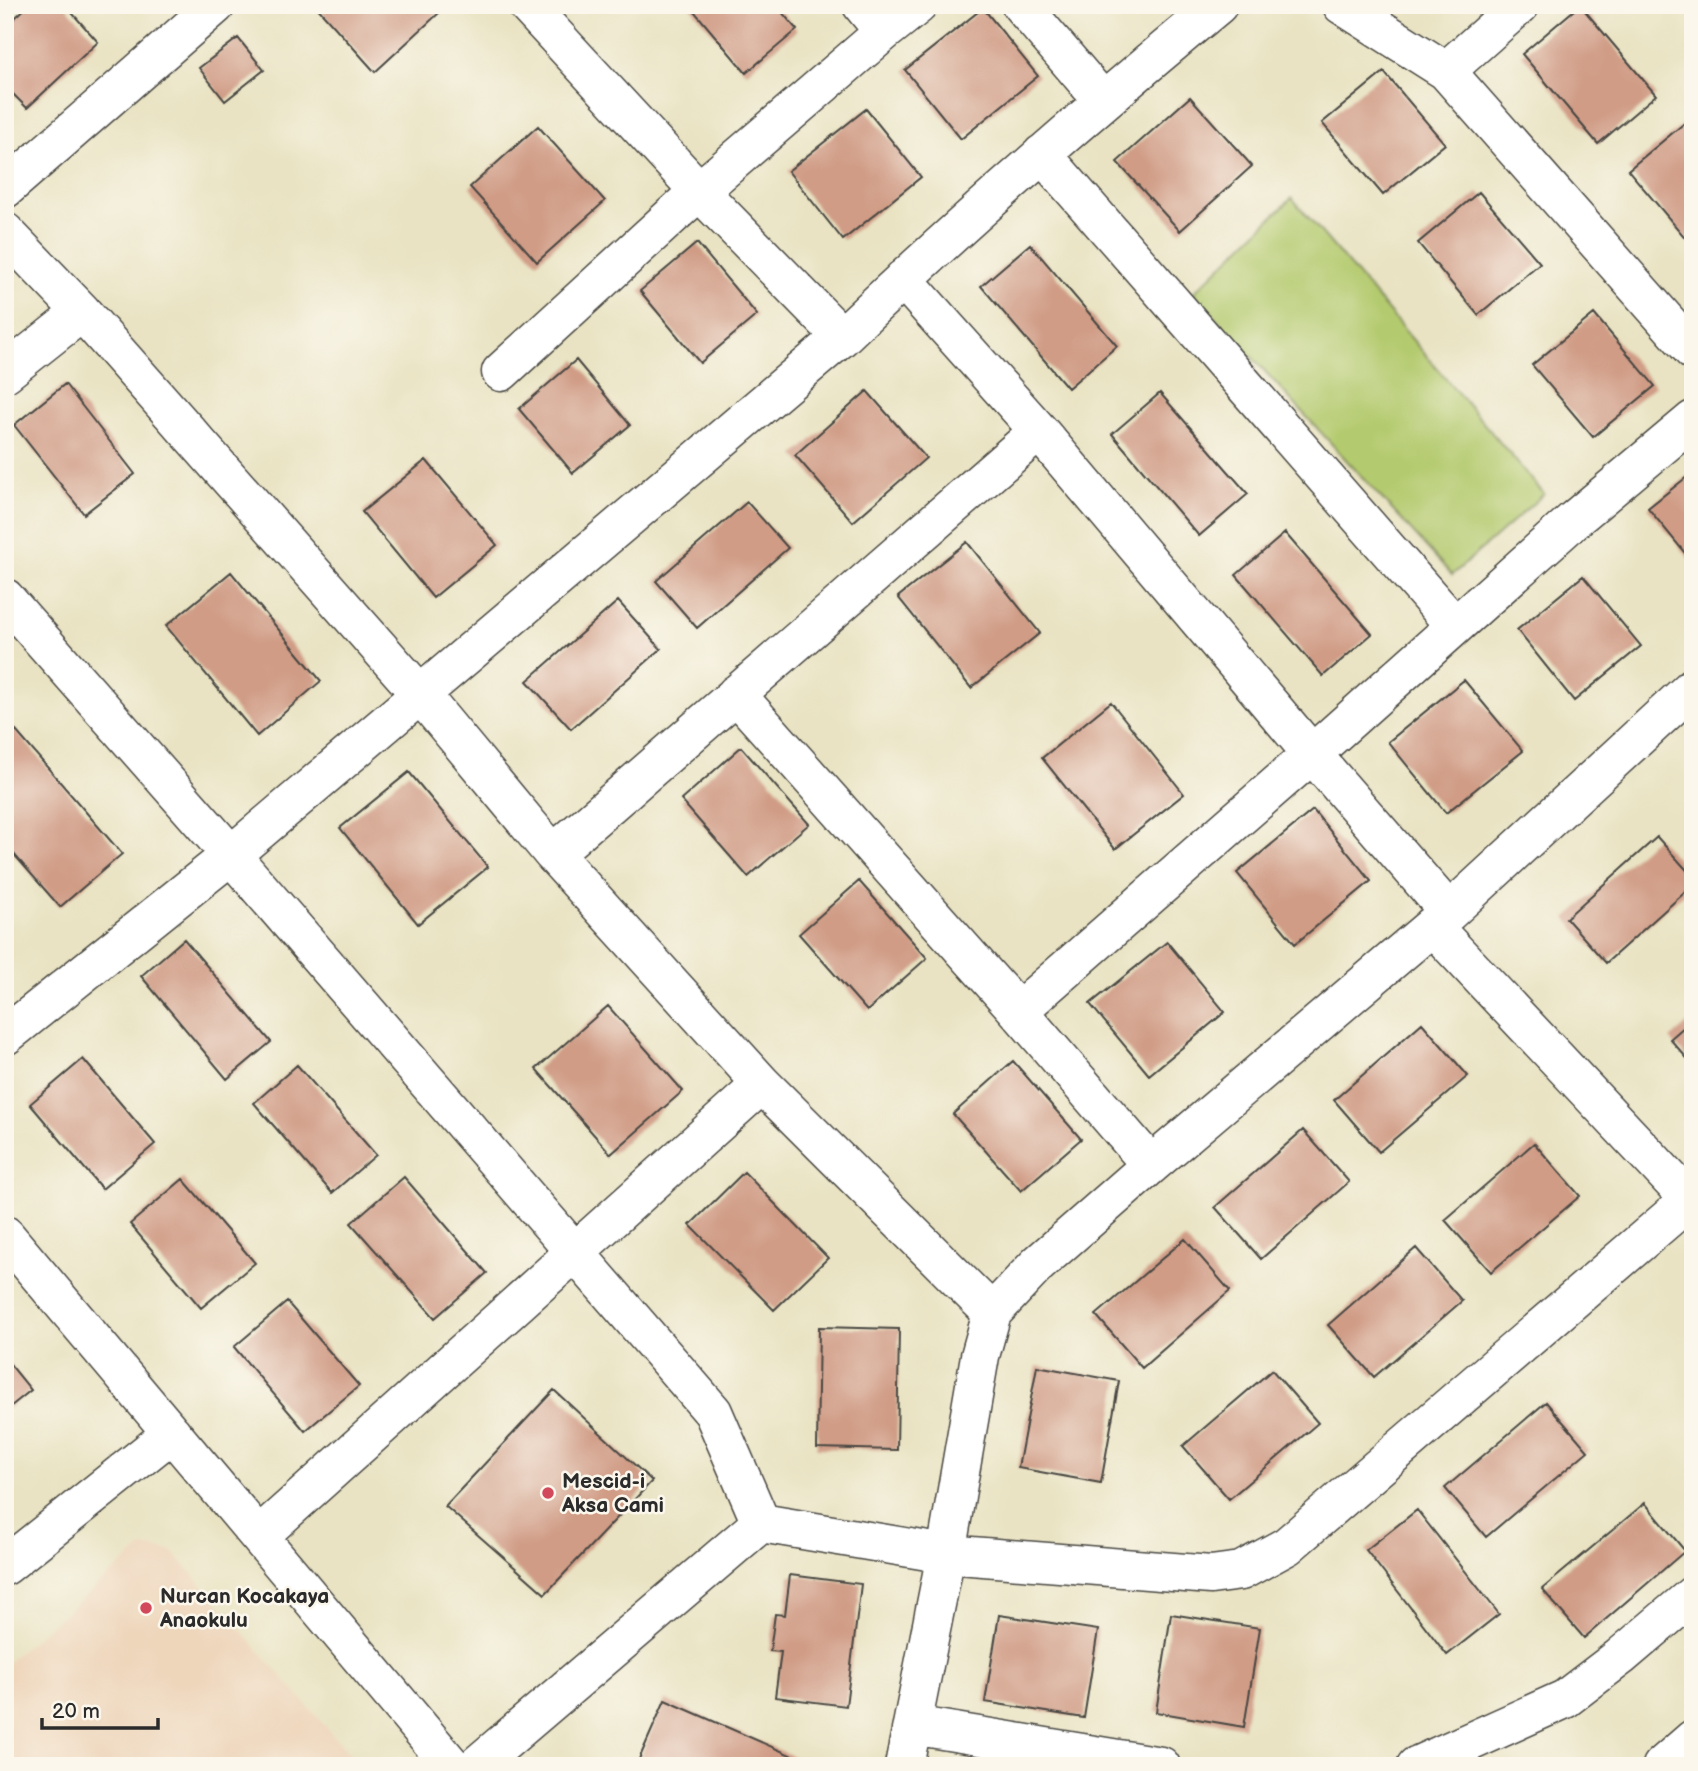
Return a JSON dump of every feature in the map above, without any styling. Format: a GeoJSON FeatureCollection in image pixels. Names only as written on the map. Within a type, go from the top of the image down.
{"type":"FeatureCollection","features":[{"type":"Feature","properties":{"kind":"street"},"geometry":{"type":"LineString","coordinates":[[5,189],[216,5]]}},
{"type":"Feature","properties":{"kind":"street"},"geometry":{"type":"LineString","coordinates":[[527,5],[699,191],[842,337]]}},
{"type":"Feature","properties":{"kind":"street"},"geometry":{"type":"LineString","coordinates":[[501,372],[699,191],[873,19],[918,5]]}},
{"type":"Feature","properties":{"kind":"street"},"geometry":{"type":"LineString","coordinates":[[1020,5],[1103,101]]}},
{"type":"Feature","properties":{"kind":"street"},"geometry":{"type":"LineString","coordinates":[[5,1036],[231,855],[421,695],[842,337],[1042,154],[1218,5]]}},
{"type":"Feature","properties":{"kind":"street"},"geometry":{"type":"LineString","coordinates":[[1342,5],[1446,71],[1693,351]]}},
{"type":"Feature","properties":{"kind":"street"},"geometry":{"type":"LineString","coordinates":[[1446,71],[1520,5]]}},
{"type":"Feature","properties":{"kind":"street"},"geometry":{"type":"LineString","coordinates":[[1042,154],[1455,626]]}},
{"type":"Feature","properties":{"kind":"street"},"geometry":{"type":"LineString","coordinates":[[5,232],[82,312],[421,695],[553,854],[762,1084],[992,1313]]}},
{"type":"Feature","properties":{"kind":"street"},"geometry":{"type":"LineString","coordinates":[[475,1766],[761,1523],[946,1554],[1210,1575],[1241,1571],[1287,1546],[1691,1198],[1441,919],[1312,754],[1039,431],[903,279]]}},
{"type":"Feature","properties":{"kind":"street"},"geometry":{"type":"LineString","coordinates":[[5,373],[82,312]]}},
{"type":"Feature","properties":{"kind":"street"},"geometry":{"type":"LineString","coordinates":[[1018,1011],[1575,519],[1693,420]]}},
{"type":"Feature","properties":{"kind":"street"},"geometry":{"type":"LineString","coordinates":[[553,854],[1039,431]]}},
{"type":"Feature","properties":{"kind":"street"},"geometry":{"type":"LineString","coordinates":[[5,598],[713,1412],[761,1523]]}},
{"type":"Feature","properties":{"kind":"street"},"geometry":{"type":"LineString","coordinates":[[904,1766],[946,1554],[980,1356],[992,1313],[1038,1264],[1441,919],[1693,687]]}},
{"type":"Feature","properties":{"kind":"street"},"geometry":{"type":"LineString","coordinates":[[736,694],[1151,1165]]}},
{"type":"Feature","properties":{"kind":"street"},"geometry":{"type":"LineString","coordinates":[[258,1536],[762,1084]]}},
{"type":"Feature","properties":{"kind":"street"},"geometry":{"type":"LineString","coordinates":[[5,1235],[452,1766]]}},
{"type":"Feature","properties":{"kind":"street"},"geometry":{"type":"LineString","coordinates":[[5,1566],[172,1433]]}},
{"type":"Feature","properties":{"kind":"street"},"geometry":{"type":"LineString","coordinates":[[1416,1766],[1565,1699],[1693,1595]]}},
{"type":"Feature","properties":{"kind":"street"},"geometry":{"type":"LineString","coordinates":[[912,1725],[1161,1766]]}},
{"type":"Feature","properties":{"kind":"street"},"geometry":{"type":"LineString","coordinates":[[1662,1766],[1693,1739]]}},
{"type":"Feature","properties":{"kind":"shaded area","name":"Nurcan Kocakaya Anaokulu"},"geometry":{"type":"Polygon","coordinates":[[[143,1547],[172,1551],[360,1766],[5,1766],[5,1664],[143,1547]]]}},
{"type":"Feature","properties":{"kind":"green space"},"geometry":{"type":"Polygon","coordinates":[[[1292,198],[1544,494],[1452,575],[1193,293],[1292,198]]]}},
{"type":"Feature","properties":{"kind":"building"},"geometry":{"type":"Polygon","coordinates":[[[29,5],[65,5],[98,42],[27,108],[5,86],[5,27],[29,5]]]}},
{"type":"Feature","properties":{"kind":"building"},"geometry":{"type":"Polygon","coordinates":[[[315,5],[432,5],[439,13],[375,72],[315,5]]]}},
{"type":"Feature","properties":{"kind":"building"},"geometry":{"type":"Polygon","coordinates":[[[689,5],[776,5],[797,30],[746,73],[689,5]]]}},
{"type":"Feature","properties":{"kind":"building"},"geometry":{"type":"Polygon","coordinates":[[[1580,5],[1656,95],[1598,144],[1522,54],[1580,5]]]}},
{"type":"Feature","properties":{"kind":"building"},"geometry":{"type":"Polygon","coordinates":[[[983,8],[1038,76],[961,139],[905,70],[983,8]]]}},
{"type":"Feature","properties":{"kind":"building"},"geometry":{"type":"Polygon","coordinates":[[[238,38],[264,70],[225,101],[199,68],[238,38]]]}},
{"type":"Feature","properties":{"kind":"building"},"geometry":{"type":"Polygon","coordinates":[[[1384,72],[1445,144],[1383,195],[1322,123],[1384,72]]]}},
{"type":"Feature","properties":{"kind":"building"},"geometry":{"type":"Polygon","coordinates":[[[1190,97],[1252,166],[1180,231],[1117,162],[1190,97]]]}},
{"type":"Feature","properties":{"kind":"building"},"geometry":{"type":"Polygon","coordinates":[[[866,109],[921,177],[843,240],[788,171],[866,109]]]}},
{"type":"Feature","properties":{"kind":"building"},"geometry":{"type":"Polygon","coordinates":[[[1687,121],[1693,129],[1693,247],[1628,170],[1687,121]]]}},
{"type":"Feature","properties":{"kind":"building"},"geometry":{"type":"Polygon","coordinates":[[[538,126],[605,201],[537,262],[470,187],[538,126]]]}},
{"type":"Feature","properties":{"kind":"building"},"geometry":{"type":"Polygon","coordinates":[[[1479,192],[1540,263],[1478,315],[1418,243],[1479,192]]]}},
{"type":"Feature","properties":{"kind":"building"},"geometry":{"type":"Polygon","coordinates":[[[697,243],[757,315],[700,363],[640,291],[697,243]]]}},
{"type":"Feature","properties":{"kind":"building"},"geometry":{"type":"Polygon","coordinates":[[[1030,244],[1117,346],[1068,388],[981,286],[1030,244]]]}},
{"type":"Feature","properties":{"kind":"building"},"geometry":{"type":"Polygon","coordinates":[[[1594,314],[1655,386],[1593,437],[1532,365],[1594,314]]]}},
{"type":"Feature","properties":{"kind":"building"},"geometry":{"type":"Polygon","coordinates":[[[576,360],[630,425],[573,473],[519,409],[576,360]]]}},
{"type":"Feature","properties":{"kind":"building"},"geometry":{"type":"Polygon","coordinates":[[[65,384],[135,474],[84,514],[14,425],[65,384]]]}},
{"type":"Feature","properties":{"kind":"building"},"geometry":{"type":"Polygon","coordinates":[[[867,391],[926,458],[853,522],[795,455],[867,391]]]}},
{"type":"Feature","properties":{"kind":"building"},"geometry":{"type":"Polygon","coordinates":[[[1160,393],[1248,494],[1199,536],[1112,434],[1160,393]]]}},
{"type":"Feature","properties":{"kind":"building"},"geometry":{"type":"Polygon","coordinates":[[[426,460],[497,545],[433,598],[362,512],[426,460]]]}},
{"type":"Feature","properties":{"kind":"building"},"geometry":{"type":"Polygon","coordinates":[[[1693,472],[1693,563],[1648,508],[1693,472]]]}},
{"type":"Feature","properties":{"kind":"building"},"geometry":{"type":"Polygon","coordinates":[[[747,502],[788,548],[697,628],[656,581],[747,502]]]}},
{"type":"Feature","properties":{"kind":"building"},"geometry":{"type":"Polygon","coordinates":[[[1285,533],[1372,634],[1323,676],[1236,575],[1285,533]]]}},
{"type":"Feature","properties":{"kind":"building"},"geometry":{"type":"Polygon","coordinates":[[[967,542],[1040,633],[971,688],[898,597],[967,542]]]}},
{"type":"Feature","properties":{"kind":"building"},"geometry":{"type":"Polygon","coordinates":[[[231,572],[321,681],[257,736],[166,626],[231,572]]]}},
{"type":"Feature","properties":{"kind":"building"},"geometry":{"type":"Polygon","coordinates":[[[1583,576],[1641,646],[1574,701],[1517,630],[1583,576]]]}},
{"type":"Feature","properties":{"kind":"building"},"geometry":{"type":"Polygon","coordinates":[[[618,601],[661,649],[571,729],[527,681],[618,601]]]}},
{"type":"Feature","properties":{"kind":"building"},"geometry":{"type":"Polygon","coordinates":[[[1464,680],[1523,751],[1446,813],[1388,742],[1464,680]]]}},
{"type":"Feature","properties":{"kind":"building"},"geometry":{"type":"Polygon","coordinates":[[[1111,702],[1184,794],[1115,849],[1042,758],[1111,702]]]}},
{"type":"Feature","properties":{"kind":"building"},"geometry":{"type":"Polygon","coordinates":[[[10,724],[122,854],[60,907],[5,844],[5,728],[10,724]]]}},
{"type":"Feature","properties":{"kind":"building"},"geometry":{"type":"Polygon","coordinates":[[[741,747],[809,824],[748,877],[681,800],[741,747]]]}},
{"type":"Feature","properties":{"kind":"building"},"geometry":{"type":"Polygon","coordinates":[[[409,772],[488,867],[418,924],[340,828],[409,772]]]}},
{"type":"Feature","properties":{"kind":"building"},"geometry":{"type":"Polygon","coordinates":[[[1313,810],[1371,881],[1295,944],[1237,873],[1313,810]]]}},
{"type":"Feature","properties":{"kind":"building"},"geometry":{"type":"Polygon","coordinates":[[[1657,837],[1693,877],[1693,885],[1606,963],[1566,918],[1657,837]]]}},
{"type":"Feature","properties":{"kind":"building"},"geometry":{"type":"Polygon","coordinates":[[[859,881],[927,958],[867,1011],[799,934],[859,881]]]}},
{"type":"Feature","properties":{"kind":"building"},"geometry":{"type":"Polygon","coordinates":[[[184,939],[271,1042],[227,1079],[141,976],[184,939]]]}},
{"type":"Feature","properties":{"kind":"building"},"geometry":{"type":"Polygon","coordinates":[[[1167,942],[1225,1012],[1149,1075],[1090,1004],[1167,942]]]}},
{"type":"Feature","properties":{"kind":"building"},"geometry":{"type":"Polygon","coordinates":[[[608,1006],[683,1091],[611,1154],[536,1069],[608,1006]]]}},
{"type":"Feature","properties":{"kind":"building"},"geometry":{"type":"Polygon","coordinates":[[[1693,1019],[1693,1065],[1670,1039],[1693,1019]]]}},
{"type":"Feature","properties":{"kind":"building"},"geometry":{"type":"Polygon","coordinates":[[[1422,1023],[1468,1076],[1379,1152],[1334,1100],[1422,1023]]]}},
{"type":"Feature","properties":{"kind":"building"},"geometry":{"type":"Polygon","coordinates":[[[83,1059],[155,1144],[102,1189],[30,1104],[83,1059]]]}},
{"type":"Feature","properties":{"kind":"building"},"geometry":{"type":"Polygon","coordinates":[[[1013,1061],[1081,1139],[1021,1191],[953,1114],[1013,1061]]]}},
{"type":"Feature","properties":{"kind":"building"},"geometry":{"type":"Polygon","coordinates":[[[297,1065],[376,1155],[332,1193],[254,1103],[297,1065]]]}},
{"type":"Feature","properties":{"kind":"building"},"geometry":{"type":"Polygon","coordinates":[[[1303,1130],[1349,1182],[1261,1259],[1215,1207],[1303,1130]]]}},
{"type":"Feature","properties":{"kind":"building"},"geometry":{"type":"Polygon","coordinates":[[[1534,1143],[1580,1196],[1491,1272],[1445,1220],[1534,1143]]]}},
{"type":"Feature","properties":{"kind":"building"},"geometry":{"type":"Polygon","coordinates":[[[744,1172],[828,1258],[774,1310],[690,1225],[744,1172]]]}},
{"type":"Feature","properties":{"kind":"building"},"geometry":{"type":"Polygon","coordinates":[[[404,1177],[487,1273],[435,1318],[351,1223],[404,1177]]]}},
{"type":"Feature","properties":{"kind":"building"},"geometry":{"type":"Polygon","coordinates":[[[183,1179],[255,1263],[201,1308],[130,1224],[183,1179]]]}},
{"type":"Feature","properties":{"kind":"building"},"geometry":{"type":"Polygon","coordinates":[[[1185,1239],[1230,1291],[1142,1368],[1096,1315],[1185,1239]]]}},
{"type":"Feature","properties":{"kind":"building"},"geometry":{"type":"Polygon","coordinates":[[[1416,1248],[1462,1301],[1374,1377],[1328,1325],[1416,1248]]]}},
{"type":"Feature","properties":{"kind":"building"},"geometry":{"type":"Polygon","coordinates":[[[287,1302],[359,1386],[305,1431],[234,1347],[287,1302]]]}},
{"type":"Feature","properties":{"kind":"building"},"geometry":{"type":"Polygon","coordinates":[[[819,1327],[899,1329],[897,1450],[817,1448],[819,1327]]]}},
{"type":"Feature","properties":{"kind":"building"},"geometry":{"type":"Polygon","coordinates":[[[5,1358],[31,1390],[5,1411],[5,1358]]]}},
{"type":"Feature","properties":{"kind":"building"},"geometry":{"type":"Polygon","coordinates":[[[1037,1366],[1119,1381],[1101,1483],[1018,1468],[1037,1366]]]}},
{"type":"Feature","properties":{"kind":"building"},"geometry":{"type":"Polygon","coordinates":[[[1272,1370],[1318,1423],[1229,1499],[1183,1446],[1272,1370]]]}},
{"type":"Feature","properties":{"kind":"building","name":"Mescid-i Aksa Cami"},"geometry":{"type":"Polygon","coordinates":[[[554,1390],[652,1481],[545,1594],[445,1506],[554,1390]]]}},
{"type":"Feature","properties":{"kind":"building"},"geometry":{"type":"Polygon","coordinates":[[[1546,1402],[1588,1451],[1486,1537],[1445,1488],[1546,1402]]]}},
{"type":"Feature","properties":{"kind":"building"},"geometry":{"type":"Polygon","coordinates":[[[1645,1503],[1685,1551],[1584,1638],[1542,1589],[1645,1503]]]}},
{"type":"Feature","properties":{"kind":"building"},"geometry":{"type":"Polygon","coordinates":[[[1417,1510],[1499,1614],[1447,1655],[1366,1550],[1417,1510]]]}},
{"type":"Feature","properties":{"kind":"building"},"geometry":{"type":"Polygon","coordinates":[[[790,1575],[861,1584],[846,1706],[775,1697],[781,1652],[770,1651],[775,1614],[785,1615],[790,1575]]]}},
{"type":"Feature","properties":{"kind":"building"},"geometry":{"type":"Polygon","coordinates":[[[1171,1614],[1260,1628],[1244,1727],[1156,1712],[1171,1614]]]}},
{"type":"Feature","properties":{"kind":"building"},"geometry":{"type":"Polygon","coordinates":[[[999,1615],[1098,1630],[1084,1718],[985,1702],[999,1615]]]}},
{"type":"Feature","properties":{"kind":"building"},"geometry":{"type":"Polygon","coordinates":[[[665,1700],[795,1757],[791,1766],[636,1766],[665,1700]]]}},
{"type":"Feature","properties":{"kind":"place","name":"Mescid-i Aksa Cami"},"geometry":{"type":"Point","coordinates":[548,1493]}},
{"type":"Feature","properties":{"kind":"place","name":"Nurcan Kocakaya Anaokulu"},"geometry":{"type":"Point","coordinates":[146,1608]}}]}
